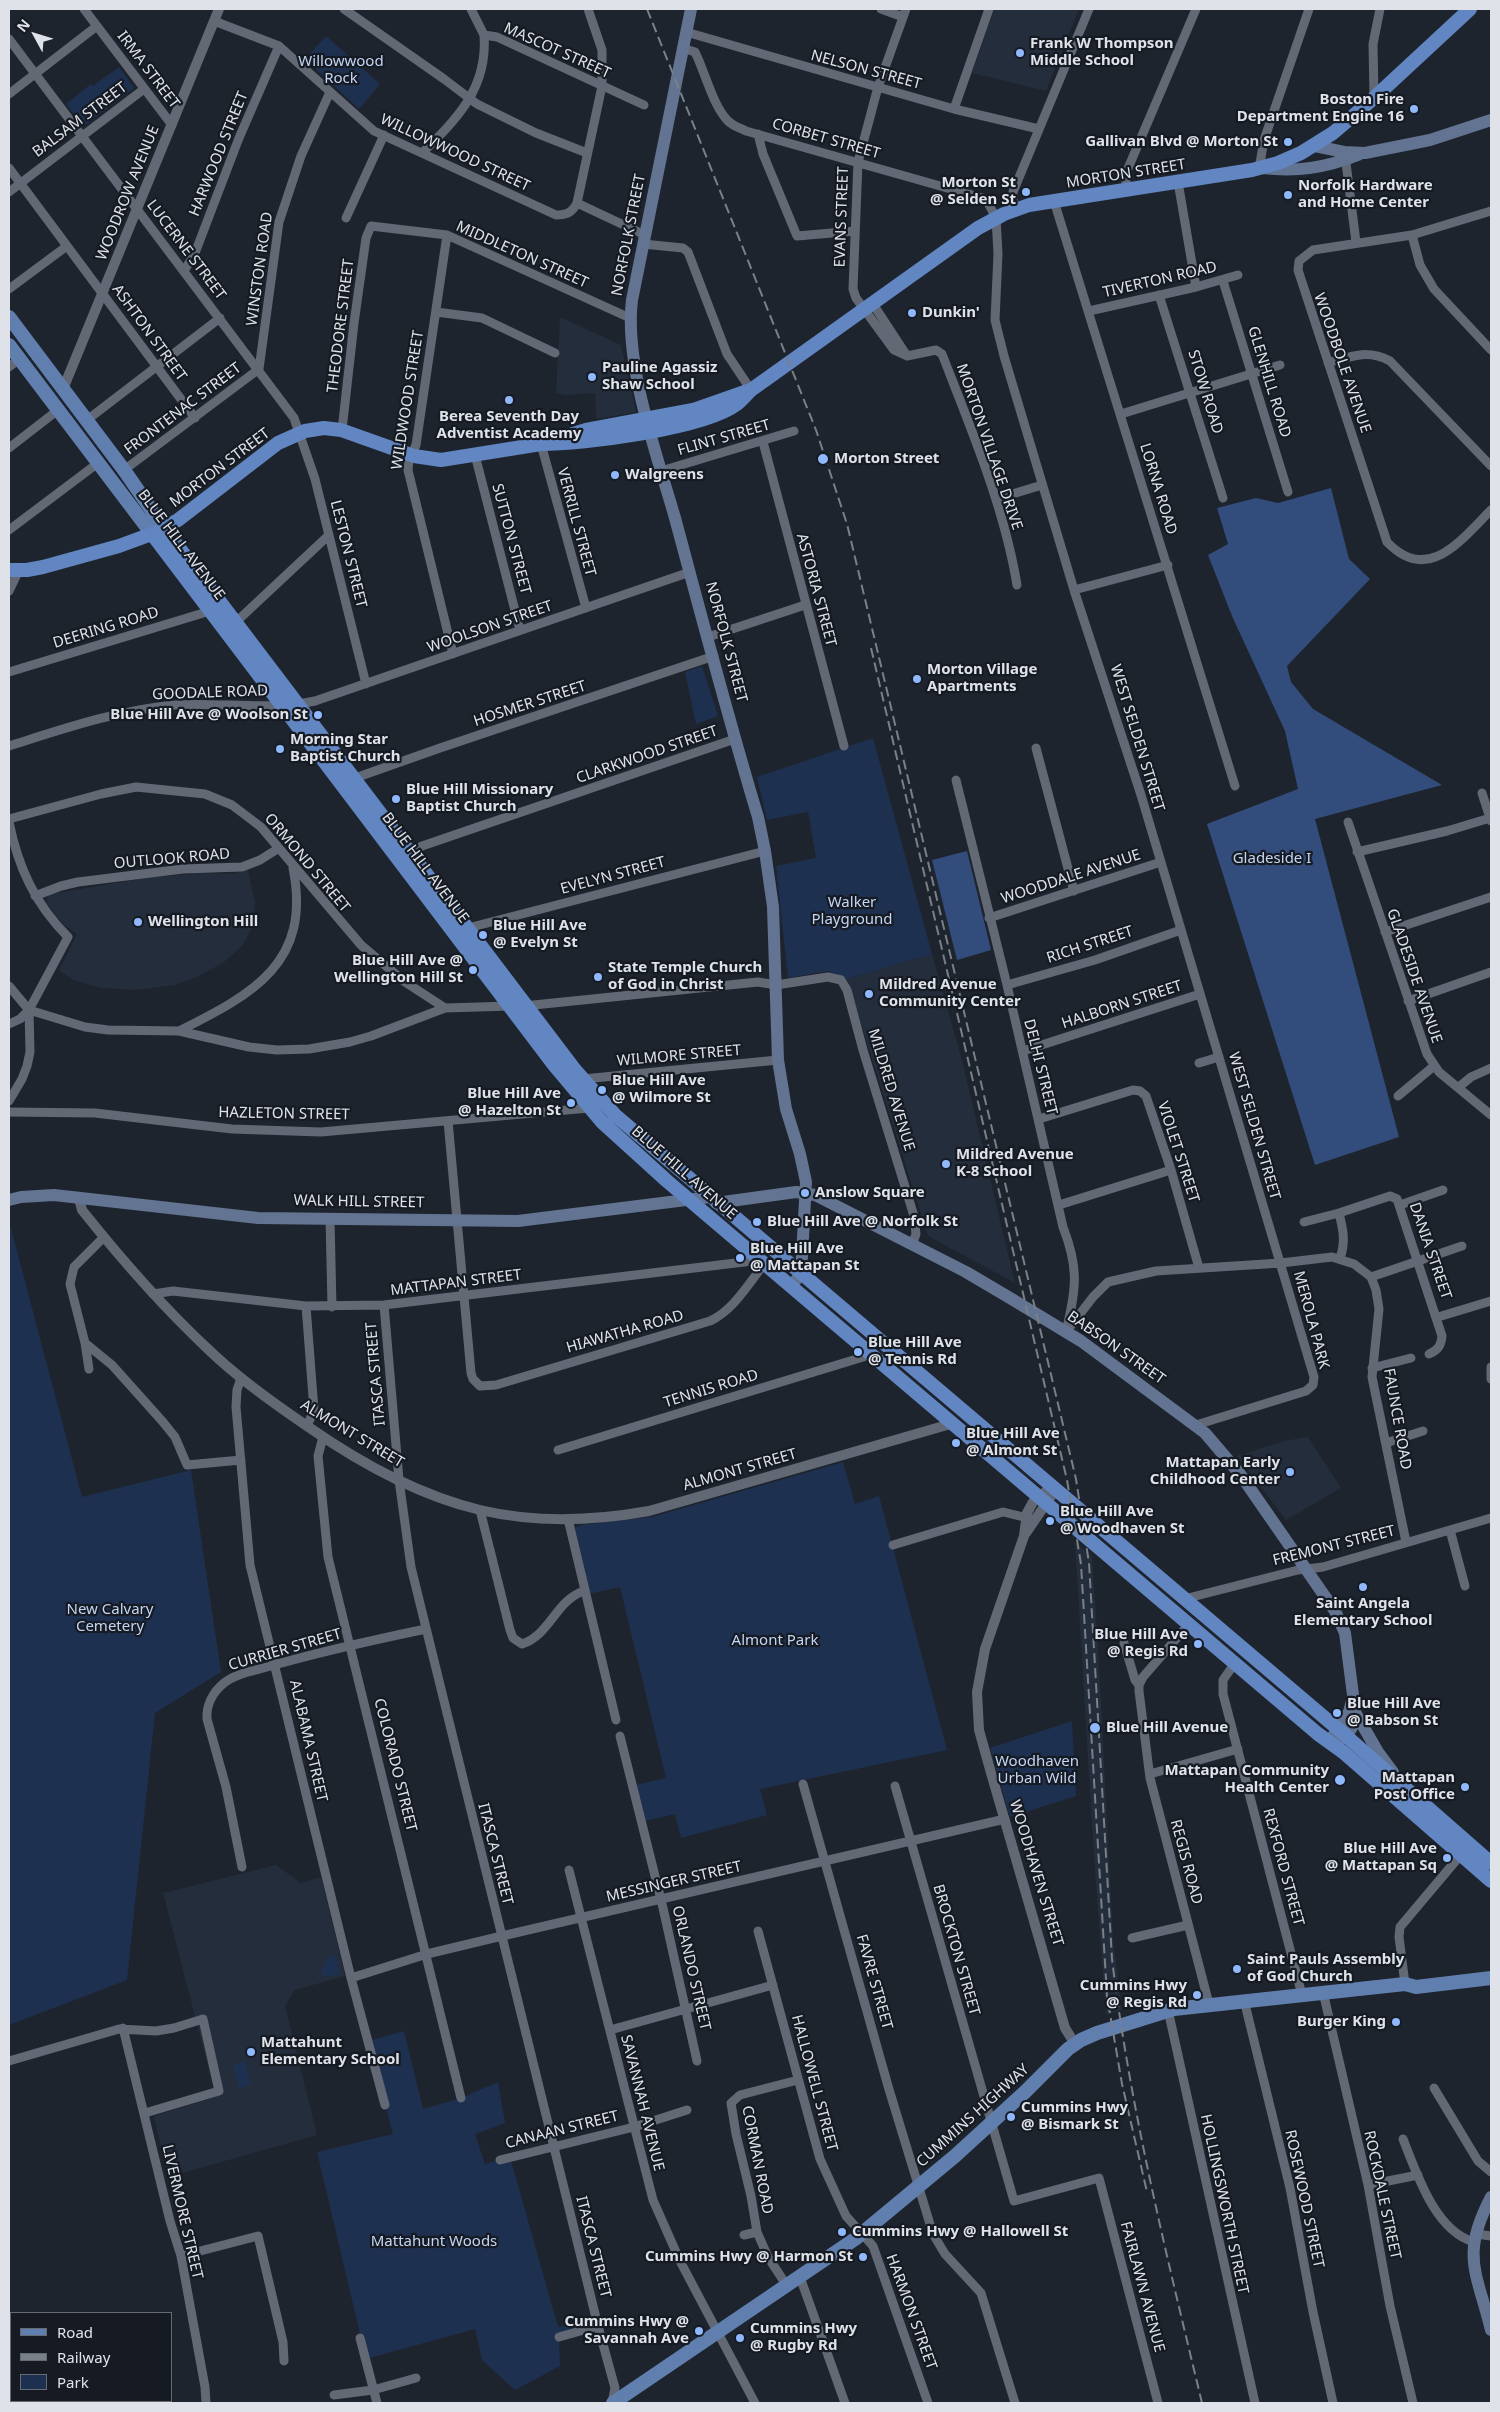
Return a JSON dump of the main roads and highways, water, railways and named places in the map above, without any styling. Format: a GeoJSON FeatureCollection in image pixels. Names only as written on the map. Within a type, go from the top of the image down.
{"type":"FeatureCollection","features":[{"type":"Feature","properties":{"kind":"highway","name":"MORTON STREET"},"geometry":{"type":"LineString","coordinates":[[14,570],[34,570],[158,531],[178,520],[278,443],[299,432],[321,428],[342,430],[412,456],[436,460],[541,444],[575,433],[649,424],[751,390],[996,218],[1013,210],[1054,201],[1178,182],[1260,166],[1289,159],[1315,146],[1374,98],[1470,9]]}},
{"type":"Feature","properties":{"kind":"highway","name":"BLUE HILL AVENUE"},"geometry":{"type":"LineString","coordinates":[[158,531],[210,611],[589,1108],[620,1139],[689,1200],[873,1354],[1234,1663],[1332,1744],[1411,1793],[1465,1849],[1491,1880]]}},
{"type":"Feature","properties":{"kind":"highway","name":"BLUE HILL AVENUE"},"geometry":{"type":"LineString","coordinates":[[158,531],[236,622],[582,1079],[623,1122],[1341,1732],[1370,1766],[1465,1849],[1491,1863]]}},
{"type":"Feature","properties":{"kind":"main road","name":"NORFOLK STREET"},"geometry":{"type":"LineString","coordinates":[[690,9],[630,318],[634,359],[649,424],[714,656],[765,851],[772,908],[778,1060],[785,1108],[804,1170],[806,1193],[801,1274]]}},
{"type":"Feature","properties":{"kind":"main road","name":"MORTON STREET"},"geometry":{"type":"LineString","coordinates":[[1260,166],[1290,171],[1345,156],[1430,140],[1491,121]]}},
{"type":"Feature","properties":{"kind":"main road"},"geometry":{"type":"LineString","coordinates":[[1315,146],[1345,156]]}},
{"type":"Feature","properties":{"kind":"main road","name":"BLUE HILL AVENUE"},"geometry":{"type":"LineString","coordinates":[[9,317],[124,470],[158,531]]}},
{"type":"Feature","properties":{"kind":"main road","name":"BLUE HILL AVENUE"},"geometry":{"type":"LineString","coordinates":[[9,345],[14,363],[58,410],[98,463],[158,531]]}},
{"type":"Feature","properties":{"kind":"main road"},"geometry":{"type":"LineString","coordinates":[[58,410],[63,389]]}},
{"type":"Feature","properties":{"kind":"main road","name":"BABSON STREET"},"geometry":{"type":"LineString","coordinates":[[713,1200],[796,1192],[806,1193],[843,1208],[966,1272],[1047,1320],[1196,1425],[1217,1445],[1240,1474],[1335,1611],[1345,1633],[1354,1708]]}},
{"type":"Feature","properties":{"kind":"main road","name":"WALK HILL STREET"},"geometry":{"type":"LineString","coordinates":[[9,1200],[21,1197],[54,1195],[258,1218],[518,1221],[689,1200],[713,1200]]}},
{"type":"Feature","properties":{"kind":"main road"},"geometry":{"type":"LineString","coordinates":[[791,1286],[801,1274]]}},
{"type":"Feature","properties":{"kind":"main road"},"geometry":{"type":"LineString","coordinates":[[1332,1744],[1341,1732],[1349,1712],[1354,1708]]}},
{"type":"Feature","properties":{"kind":"main road","name":"BLUE HILL AVENUE"},"geometry":{"type":"LineString","coordinates":[[1354,1708],[1380,1756],[1411,1793]]}},
{"type":"Feature","properties":{"kind":"main road","name":"CUMMINS HIGHWAY"},"geometry":{"type":"LineString","coordinates":[[1405,1984],[1417,1978],[1491,1969]]}},
{"type":"Feature","properties":{"kind":"main road","name":"CUMMINS HIGHWAY"},"geometry":{"type":"LineString","coordinates":[[613,2403],[862,2234],[918,2188],[991,2123],[1075,2044],[1101,2031],[1168,2010],[1209,2004],[1405,1984],[1416,1987],[1491,1978]]}},
{"type":"Feature","properties":{"kind":"main road"},"geometry":{"type":"LineString","coordinates":[[1491,2197],[1475,2238],[1474,2271],[1489,2315],[1491,2330]]}},
{"type":"Feature","properties":{"kind":"railway"},"geometry":{"type":"LineString","coordinates":[[647,9],[816,430],[847,524],[1076,1479],[1089,1563],[1112,1959],[1139,2127],[1202,2403]]}},
{"type":"Feature","properties":{"kind":"railway"},"geometry":{"type":"LineString","coordinates":[[871,648],[1067,1480],[1081,1564],[1107,1996],[1122,2084],[1147,2192]]}},
{"type":"Feature","properties":{"kind":"place","name":"Frank W Thompson Middle School"},"geometry":{"type":"Point","coordinates":[1020,53]}},
{"type":"Feature","properties":{"kind":"place","name":"Boston Fire Department Engine 16"},"geometry":{"type":"Point","coordinates":[1414,109]}},
{"type":"Feature","properties":{"kind":"place","name":"Gallivan Blvd @ Morton St"},"geometry":{"type":"Point","coordinates":[1288,142]}},
{"type":"Feature","properties":{"kind":"place","name":"Morton St @ Selden St"},"geometry":{"type":"Point","coordinates":[1026,192]}},
{"type":"Feature","properties":{"kind":"place","name":"Norfolk Hardware and Home Center"},"geometry":{"type":"Point","coordinates":[1288,195]}},
{"type":"Feature","properties":{"kind":"place","name":"Dunkin'"},"geometry":{"type":"Point","coordinates":[912,313]}},
{"type":"Feature","properties":{"kind":"place","name":"Pauline Agassiz Shaw School"},"geometry":{"type":"Point","coordinates":[592,377]}},
{"type":"Feature","properties":{"kind":"place","name":"Berea Seventh Day Adventist Academy"},"geometry":{"type":"Point","coordinates":[509,400]}},
{"type":"Feature","properties":{"kind":"place","name":"Morton Street"},"geometry":{"type":"Point","coordinates":[823,459]}},
{"type":"Feature","properties":{"kind":"place","name":"Walgreens"},"geometry":{"type":"Point","coordinates":[615,475]}},
{"type":"Feature","properties":{"kind":"place","name":"Morton Village Apartments"},"geometry":{"type":"Point","coordinates":[917,679]}},
{"type":"Feature","properties":{"kind":"place","name":"Blue Hill Ave @ Woolson St"},"geometry":{"type":"Point","coordinates":[318,715]}},
{"type":"Feature","properties":{"kind":"place","name":"Morning Star Baptist Church"},"geometry":{"type":"Point","coordinates":[280,749]}},
{"type":"Feature","properties":{"kind":"place","name":"Blue Hill Missionary Baptist Church"},"geometry":{"type":"Point","coordinates":[396,799]}},
{"type":"Feature","properties":{"kind":"place","name":"Wellington Hill"},"geometry":{"type":"Point","coordinates":[138,922]}},
{"type":"Feature","properties":{"kind":"place","name":"Blue Hill Ave @ Evelyn St"},"geometry":{"type":"Point","coordinates":[483,935]}},
{"type":"Feature","properties":{"kind":"place","name":"Blue Hill Ave @ Wellington Hill St"},"geometry":{"type":"Point","coordinates":[473,970]}},
{"type":"Feature","properties":{"kind":"place","name":"State Temple Church of God in Christ"},"geometry":{"type":"Point","coordinates":[598,977]}},
{"type":"Feature","properties":{"kind":"place","name":"Mildred Avenue Community Center"},"geometry":{"type":"Point","coordinates":[869,994]}},
{"type":"Feature","properties":{"kind":"place","name":"Blue Hill Ave @ Wilmore St"},"geometry":{"type":"Point","coordinates":[602,1090]}},
{"type":"Feature","properties":{"kind":"place","name":"Blue Hill Ave @ Hazelton St"},"geometry":{"type":"Point","coordinates":[571,1103]}},
{"type":"Feature","properties":{"kind":"place","name":"Mildred Avenue K-8 School"},"geometry":{"type":"Point","coordinates":[946,1164]}},
{"type":"Feature","properties":{"kind":"place","name":"Anslow Square"},"geometry":{"type":"Point","coordinates":[805,1193]}},
{"type":"Feature","properties":{"kind":"place","name":"Blue Hill Ave @ Norfolk St"},"geometry":{"type":"Point","coordinates":[757,1222]}},
{"type":"Feature","properties":{"kind":"place","name":"Blue Hill Ave @ Mattapan St"},"geometry":{"type":"Point","coordinates":[740,1258]}},
{"type":"Feature","properties":{"kind":"place","name":"Blue Hill Ave @ Tennis Rd"},"geometry":{"type":"Point","coordinates":[858,1352]}},
{"type":"Feature","properties":{"kind":"place","name":"Blue Hill Ave @ Almont St"},"geometry":{"type":"Point","coordinates":[956,1443]}},
{"type":"Feature","properties":{"kind":"place","name":"Mattapan Early Childhood Center"},"geometry":{"type":"Point","coordinates":[1290,1472]}},
{"type":"Feature","properties":{"kind":"place","name":"Blue Hill Ave @ Woodhaven St"},"geometry":{"type":"Point","coordinates":[1050,1521]}},
{"type":"Feature","properties":{"kind":"place","name":"Saint Angela Elementary School"},"geometry":{"type":"Point","coordinates":[1363,1587]}},
{"type":"Feature","properties":{"kind":"place","name":"Blue Hill Ave @ Regis Rd"},"geometry":{"type":"Point","coordinates":[1198,1644]}},
{"type":"Feature","properties":{"kind":"place","name":"Blue Hill Ave @ Babson St"},"geometry":{"type":"Point","coordinates":[1337,1713]}},
{"type":"Feature","properties":{"kind":"place","name":"Blue Hill Avenue"},"geometry":{"type":"Point","coordinates":[1095,1728]}},
{"type":"Feature","properties":{"kind":"place","name":"Mattapan Community Health Center"},"geometry":{"type":"Point","coordinates":[1340,1780]}},
{"type":"Feature","properties":{"kind":"place","name":"Mattapan Post Office"},"geometry":{"type":"Point","coordinates":[1465,1787]}},
{"type":"Feature","properties":{"kind":"place","name":"Blue Hill Ave @ Mattapan Sq"},"geometry":{"type":"Point","coordinates":[1447,1858]}},
{"type":"Feature","properties":{"kind":"place","name":"Saint Pauls Assembly of God Church"},"geometry":{"type":"Point","coordinates":[1237,1969]}},
{"type":"Feature","properties":{"kind":"place","name":"Cummins Hwy @ Regis Rd"},"geometry":{"type":"Point","coordinates":[1197,1995]}},
{"type":"Feature","properties":{"kind":"place","name":"Burger King"},"geometry":{"type":"Point","coordinates":[1396,2022]}},
{"type":"Feature","properties":{"kind":"place","name":"Mattahunt Elementary School"},"geometry":{"type":"Point","coordinates":[251,2052]}},
{"type":"Feature","properties":{"kind":"place","name":"Cummins Hwy @ Bismark St"},"geometry":{"type":"Point","coordinates":[1011,2117]}},
{"type":"Feature","properties":{"kind":"place","name":"Cummins Hwy @ Hallowell St"},"geometry":{"type":"Point","coordinates":[842,2232]}},
{"type":"Feature","properties":{"kind":"place","name":"Cummins Hwy @ Harmon St"},"geometry":{"type":"Point","coordinates":[863,2257]}},
{"type":"Feature","properties":{"kind":"place","name":"Cummins Hwy @ Savannah Ave"},"geometry":{"type":"Point","coordinates":[699,2331]}},
{"type":"Feature","properties":{"kind":"place","name":"Cummins Hwy @ Rugby Rd"},"geometry":{"type":"Point","coordinates":[740,2338]}},
{"type":"Feature","properties":{"kind":"park label","name":"Willowwood Rock"},"geometry":{"type":"Point","coordinates":[341,70]}},
{"type":"Feature","properties":{"kind":"park label","name":"Gladeside I"},"geometry":{"type":"Point","coordinates":[1272,859]}},
{"type":"Feature","properties":{"kind":"park label","name":"Walker Playground"},"geometry":{"type":"Point","coordinates":[852,912]}},
{"type":"Feature","properties":{"kind":"park label","name":"New Calvary Cemetery"},"geometry":{"type":"Point","coordinates":[110,1618]}},
{"type":"Feature","properties":{"kind":"park label","name":"Almont Park"},"geometry":{"type":"Point","coordinates":[775,1641]}},
{"type":"Feature","properties":{"kind":"park label","name":"Woodhaven Urban Wild"},"geometry":{"type":"Point","coordinates":[1037,1770]}},
{"type":"Feature","properties":{"kind":"park label","name":"Mattahunt Woods"},"geometry":{"type":"Point","coordinates":[434,2242]}}]}
